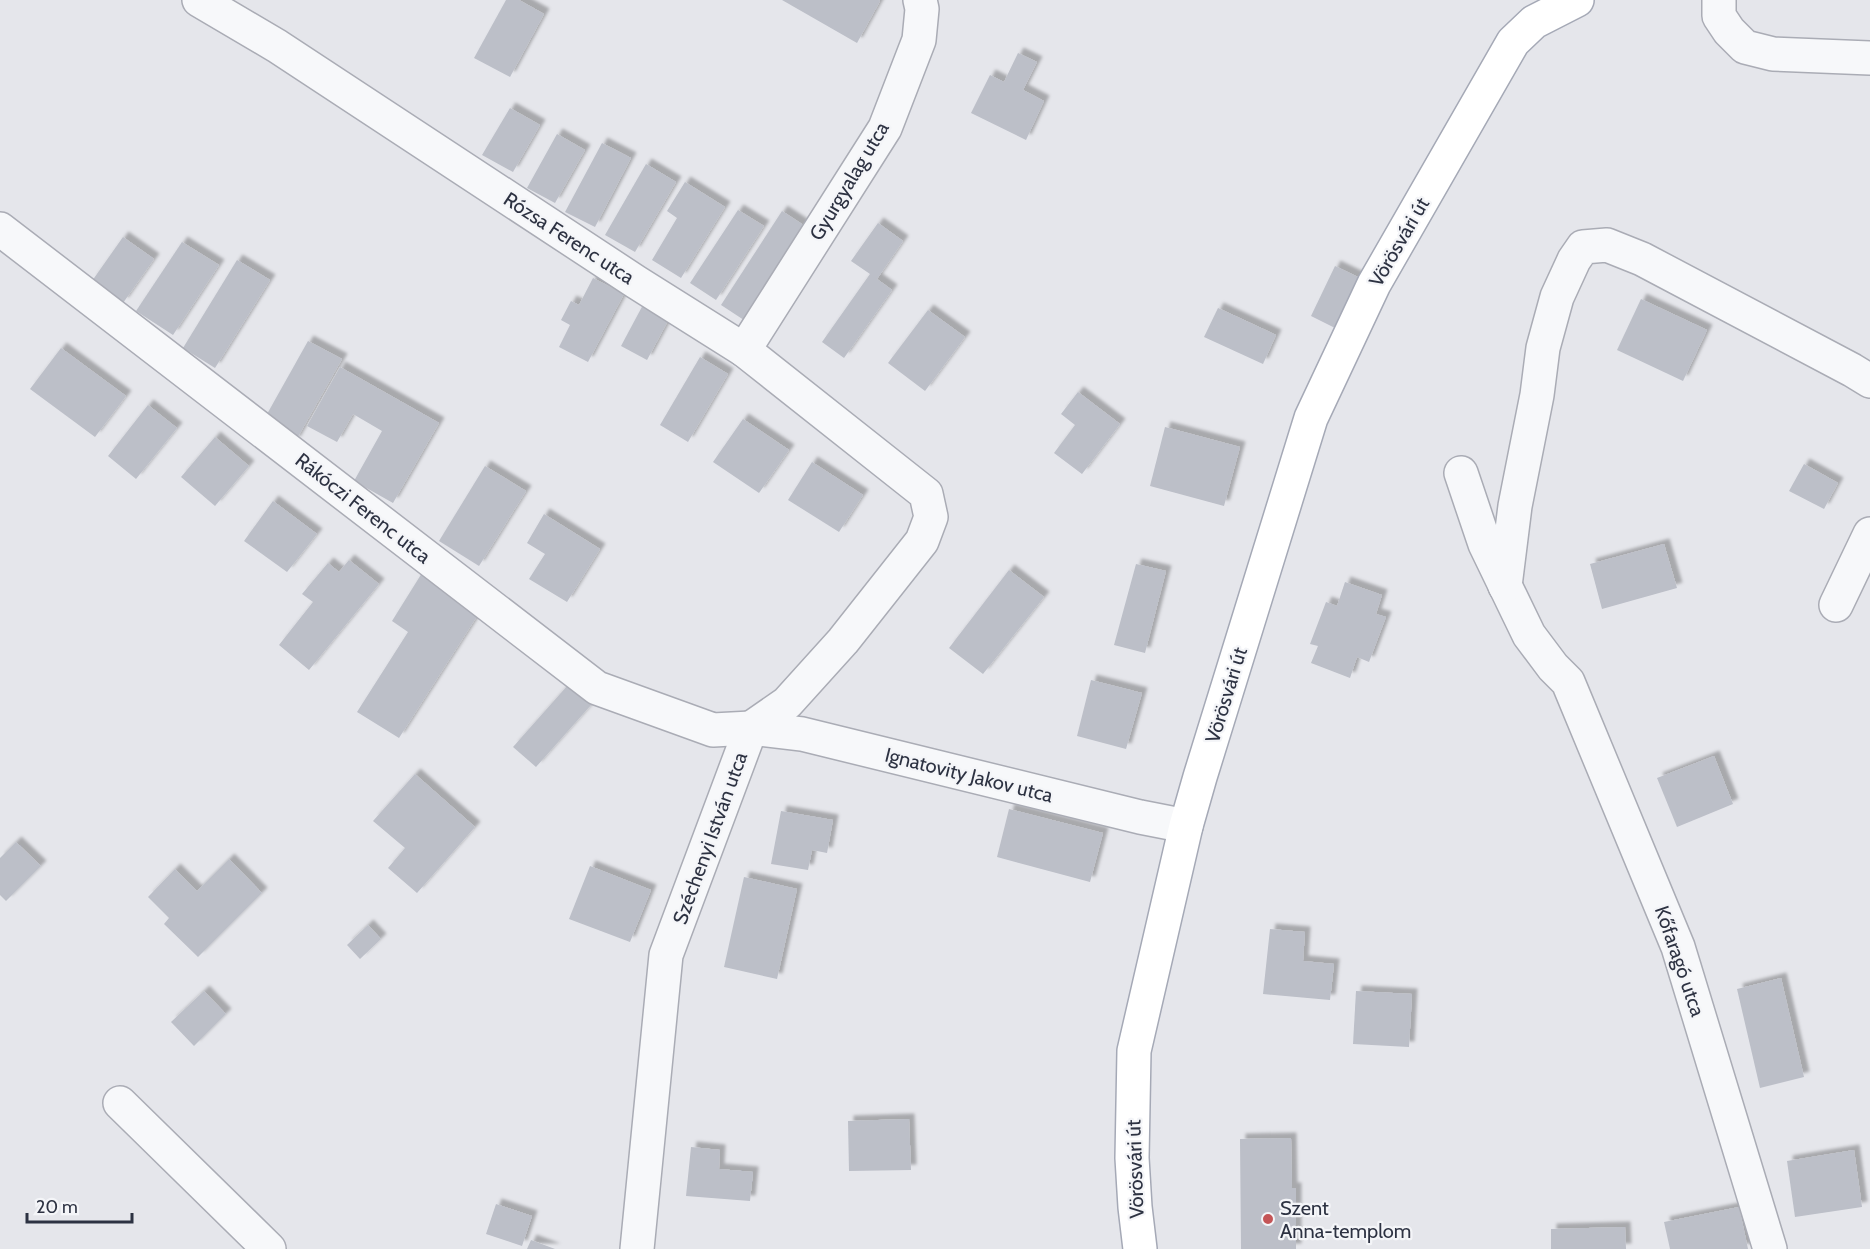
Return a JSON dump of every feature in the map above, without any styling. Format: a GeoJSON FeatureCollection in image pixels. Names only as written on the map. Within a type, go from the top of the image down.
{"type":"FeatureCollection","features":[{"type":"Feature","properties":{"kind":"main road","name":"Vörösvári út"},"geometry":{"type":"LineString","coordinates":[[1140,1249],[1132,1158],[1134,1051],[1186,826],[1311,418],[1374,284],[1513,42],[1534,22],[1577,0]]}},
{"type":"Feature","properties":{"kind":"street","name":"Rózsa Ferenc utca"},"geometry":{"type":"LineString","coordinates":[[199,0],[277,46],[626,276],[744,350],[926,494]]}},
{"type":"Feature","properties":{"kind":"street","name":"Gyurgyalag utca"},"geometry":{"type":"LineString","coordinates":[[744,350],[885,128],[919,40],[922,9],[920,0]]}},
{"type":"Feature","properties":{"kind":"street"},"geometry":{"type":"LineString","coordinates":[[1719,0],[1719,16],[1729,31],[1745,47],[1773,54],[1870,58]]}},
{"type":"Feature","properties":{"kind":"street","name":"Rákóczi Ferenc utca"},"geometry":{"type":"LineString","coordinates":[[0,230],[597,688],[713,730],[751,728]]}},
{"type":"Feature","properties":{"kind":"street"},"geometry":{"type":"LineString","coordinates":[[1505,586],[1515,506],[1537,394],[1543,348],[1557,297],[1582,248],[1606,245],[1642,259],[1870,381]]}},
{"type":"Feature","properties":{"kind":"street"},"geometry":{"type":"LineString","coordinates":[[1461,473],[1485,544],[1505,586]]}},
{"type":"Feature","properties":{"kind":"street","name":"Széchenyi István utca"},"geometry":{"type":"LineString","coordinates":[[637,1249],[666,955],[751,728],[787,704],[843,641],[922,541],[931,517],[926,494]]}},
{"type":"Feature","properties":{"kind":"street"},"geometry":{"type":"LineString","coordinates":[[1836,605],[1870,534]]}},
{"type":"Feature","properties":{"kind":"street","name":"Kőfaragó utca"},"geometry":{"type":"LineString","coordinates":[[1505,586],[1529,635],[1553,667],[1568,682],[1678,947],[1770,1249]]}},
{"type":"Feature","properties":{"kind":"street","name":"Ignatovity Jakov utca"},"geometry":{"type":"LineString","coordinates":[[751,728],[802,734],[1140,817],[1186,826]]}},
{"type":"Feature","properties":{"kind":"street"},"geometry":{"type":"LineString","coordinates":[[120,1103],[269,1249]]}},
{"type":"Feature","properties":{"kind":"building"},"geometry":{"type":"Polygon","coordinates":[[[506,0],[519,0],[544,14],[510,77],[474,58],[506,0]]]}},
{"type":"Feature","properties":{"kind":"building"},"geometry":{"type":"Polygon","coordinates":[[[782,0],[878,0],[880,1],[857,43],[782,0]]]}},
{"type":"Feature","properties":{"kind":"building"},"geometry":{"type":"Polygon","coordinates":[[[1018,53],[1037,62],[1023,90],[1044,101],[1026,140],[971,113],[990,75],[1004,82],[1018,53]]]}},
{"type":"Feature","properties":{"kind":"building"},"geometry":{"type":"Polygon","coordinates":[[[510,108],[540,125],[513,172],[482,155],[510,108]]]}},
{"type":"Feature","properties":{"kind":"building"},"geometry":{"type":"Polygon","coordinates":[[[557,134],[585,150],[555,203],[527,188],[557,134]]]}},
{"type":"Feature","properties":{"kind":"building"},"geometry":{"type":"Polygon","coordinates":[[[602,143],[631,158],[595,227],[565,212],[602,143]]]}},
{"type":"Feature","properties":{"kind":"building"},"geometry":{"type":"Polygon","coordinates":[[[646,164],[676,182],[635,252],[605,235],[646,164]]]}},
{"type":"Feature","properties":{"kind":"building"},"geometry":{"type":"Polygon","coordinates":[[[685,182],[725,207],[681,278],[652,260],[677,218],[667,211],[685,182]]]}},
{"type":"Feature","properties":{"kind":"building"},"geometry":{"type":"Polygon","coordinates":[[[738,210],[764,226],[716,300],[690,283],[738,210]]]}},
{"type":"Feature","properties":{"kind":"building"},"geometry":{"type":"Polygon","coordinates":[[[782,211],[811,230],[750,324],[721,305],[782,211]]]}},
{"type":"Feature","properties":{"kind":"building"},"geometry":{"type":"Polygon","coordinates":[[[878,223],[903,241],[877,279],[892,290],[844,358],[822,342],[870,274],[851,261],[878,223]]]}},
{"type":"Feature","properties":{"kind":"building"},"geometry":{"type":"Polygon","coordinates":[[[123,237],[154,259],[123,303],[92,281],[123,237]]]}},
{"type":"Feature","properties":{"kind":"building"},"geometry":{"type":"Polygon","coordinates":[[[182,242],[219,265],[173,335],[136,311],[182,242]]]}},
{"type":"Feature","properties":{"kind":"building"},"geometry":{"type":"Polygon","coordinates":[[[237,260],[270,280],[215,368],[183,348],[237,260]]]}},
{"type":"Feature","properties":{"kind":"building"},"geometry":{"type":"Polygon","coordinates":[[[1335,266],[1360,278],[1335,328],[1311,316],[1335,266]]]}},
{"type":"Feature","properties":{"kind":"building"},"geometry":{"type":"Polygon","coordinates":[[[593,278],[624,294],[588,362],[559,347],[570,325],[561,320],[571,301],[579,305],[593,278]]]}},
{"type":"Feature","properties":{"kind":"building"},"geometry":{"type":"Polygon","coordinates":[[[1641,299],[1707,330],[1683,381],[1617,350],[1641,299]]]}},
{"type":"Feature","properties":{"kind":"building"},"geometry":{"type":"Polygon","coordinates":[[[644,303],[670,317],[647,360],[621,346],[644,303]]]}},
{"type":"Feature","properties":{"kind":"building"},"geometry":{"type":"Polygon","coordinates":[[[1218,308],[1276,335],[1263,364],[1204,337],[1218,308]]]}},
{"type":"Feature","properties":{"kind":"building"},"geometry":{"type":"Polygon","coordinates":[[[928,310],[965,337],[925,391],[888,363],[928,310]]]}},
{"type":"Feature","properties":{"kind":"building"},"geometry":{"type":"Polygon","coordinates":[[[308,341],[342,359],[295,442],[262,423],[308,341]]]}},
{"type":"Feature","properties":{"kind":"building"},"geometry":{"type":"Polygon","coordinates":[[[61,348],[126,396],[95,437],[30,389],[61,348]]]}},
{"type":"Feature","properties":{"kind":"building"},"geometry":{"type":"Polygon","coordinates":[[[700,357],[728,374],[688,442],[660,425],[700,357]]]}},
{"type":"Feature","properties":{"kind":"building"},"geometry":{"type":"Polygon","coordinates":[[[340,367],[439,423],[393,503],[354,481],[382,431],[353,414],[337,442],[307,426],[340,367]]]}},
{"type":"Feature","properties":{"kind":"building"},"geometry":{"type":"Polygon","coordinates":[[[1078,392],[1120,424],[1082,474],[1054,453],[1075,425],[1061,414],[1078,392]]]}},
{"type":"Feature","properties":{"kind":"building"},"geometry":{"type":"Polygon","coordinates":[[[148,405],[177,428],[136,479],[108,456],[148,405]]]}},
{"type":"Feature","properties":{"kind":"building"},"geometry":{"type":"Polygon","coordinates":[[[743,419],[789,450],[759,493],[713,462],[743,419]]]}},
{"type":"Feature","properties":{"kind":"building"},"geometry":{"type":"Polygon","coordinates":[[[1165,427],[1240,447],[1224,506],[1150,486],[1165,427]]]}},
{"type":"Feature","properties":{"kind":"building"},"geometry":{"type":"Polygon","coordinates":[[[215,437],[249,466],[215,506],[181,477],[215,437]]]}},
{"type":"Feature","properties":{"kind":"building"},"geometry":{"type":"Polygon","coordinates":[[[812,462],[863,495],[839,532],[788,500],[812,462]]]}},
{"type":"Feature","properties":{"kind":"building"},"geometry":{"type":"Polygon","coordinates":[[[1804,464],[1838,483],[1824,509],[1789,491],[1804,464]]]}},
{"type":"Feature","properties":{"kind":"building"},"geometry":{"type":"Polygon","coordinates":[[[485,466],[526,491],[479,566],[439,541],[485,466]]]}},
{"type":"Feature","properties":{"kind":"building"},"geometry":{"type":"Polygon","coordinates":[[[273,501],[317,534],[287,572],[244,541],[273,501]]]}},
{"type":"Feature","properties":{"kind":"building"},"geometry":{"type":"Polygon","coordinates":[[[544,514],[600,549],[567,602],[529,579],[545,554],[527,543],[544,514]]]}},
{"type":"Feature","properties":{"kind":"building"},"geometry":{"type":"Polygon","coordinates":[[[1664,544],[1677,588],[1602,609],[1590,564],[1664,544]]]}},
{"type":"Feature","properties":{"kind":"building"},"geometry":{"type":"Polygon","coordinates":[[[349,560],[379,584],[309,670],[279,645],[313,602],[302,594],[328,563],[339,572],[349,560]]]}},
{"type":"Feature","properties":{"kind":"building"},"geometry":{"type":"Polygon","coordinates":[[[1136,564],[1166,571],[1145,653],[1114,645],[1136,564]]]}},
{"type":"Feature","properties":{"kind":"building"},"geometry":{"type":"Polygon","coordinates":[[[1009,570],[1044,597],[983,674],[949,648],[1009,570]]]}},
{"type":"Feature","properties":{"kind":"building"},"geometry":{"type":"Polygon","coordinates":[[[422,573],[481,610],[399,738],[357,712],[408,632],[392,621],[422,573]]]}},
{"type":"Feature","properties":{"kind":"building"},"geometry":{"type":"Polygon","coordinates":[[[1345,582],[1382,595],[1376,614],[1386,617],[1369,662],[1357,657],[1350,678],[1311,663],[1318,646],[1310,644],[1326,602],[1337,606],[1345,582]]]}},
{"type":"Feature","properties":{"kind":"building"},"geometry":{"type":"Polygon","coordinates":[[[1091,680],[1142,693],[1126,749],[1077,736],[1091,680]]]}},
{"type":"Feature","properties":{"kind":"building"},"geometry":{"type":"Polygon","coordinates":[[[568,685],[591,705],[536,767],[513,747],[568,685]]]}},
{"type":"Feature","properties":{"kind":"building"},"geometry":{"type":"Polygon","coordinates":[[[1714,756],[1733,804],[1677,827],[1657,778],[1714,756]]]}},
{"type":"Feature","properties":{"kind":"building"},"geometry":{"type":"Polygon","coordinates":[[[415,774],[475,827],[417,893],[388,868],[405,848],[373,821],[415,774]]]}},
{"type":"Feature","properties":{"kind":"building"},"geometry":{"type":"Polygon","coordinates":[[[1009,809],[1103,833],[1090,882],[997,857],[1009,809]]]}},
{"type":"Feature","properties":{"kind":"building"},"geometry":{"type":"Polygon","coordinates":[[[781,811],[833,820],[827,853],[812,850],[808,870],[771,864],[781,811]]]}},
{"type":"Feature","properties":{"kind":"building"},"geometry":{"type":"Polygon","coordinates":[[[16,842],[41,866],[6,901],[0,895],[0,858],[16,842]]]}},
{"type":"Feature","properties":{"kind":"building"},"geometry":{"type":"Polygon","coordinates":[[[229,859],[262,893],[198,957],[164,924],[169,918],[148,897],[175,869],[197,891],[229,859]]]}},
{"type":"Feature","properties":{"kind":"building"},"geometry":{"type":"Polygon","coordinates":[[[590,866],[651,890],[630,942],[569,919],[590,866]]]}},
{"type":"Feature","properties":{"kind":"building"},"geometry":{"type":"Polygon","coordinates":[[[744,877],[797,889],[777,979],[724,967],[744,877]]]}},
{"type":"Feature","properties":{"kind":"building"},"geometry":{"type":"Polygon","coordinates":[[[368,925],[381,939],[360,959],[347,945],[368,925]]]}},
{"type":"Feature","properties":{"kind":"building"},"geometry":{"type":"Polygon","coordinates":[[[1270,929],[1305,932],[1303,961],[1334,964],[1330,1000],[1263,994],[1270,929]]]}},
{"type":"Feature","properties":{"kind":"building"},"geometry":{"type":"Polygon","coordinates":[[[1781,978],[1804,1077],[1760,1088],[1737,989],[1781,978]]]}},
{"type":"Feature","properties":{"kind":"building"},"geometry":{"type":"Polygon","coordinates":[[[204,991],[226,1014],[194,1046],[171,1022],[204,991]]]}},
{"type":"Feature","properties":{"kind":"building"},"geometry":{"type":"Polygon","coordinates":[[[1356,991],[1412,994],[1409,1047],[1353,1044],[1356,991]]]}},
{"type":"Feature","properties":{"kind":"building"},"geometry":{"type":"Polygon","coordinates":[[[909,1119],[911,1170],[849,1171],[848,1121],[909,1119]]]}},
{"type":"Feature","properties":{"kind":"building","name":"Szent Anna-templom"},"geometry":{"type":"Polygon","coordinates":[[[1291,1138],[1292,1188],[1296,1188],[1296,1249],[1241,1249],[1240,1139],[1291,1138]]]}},
{"type":"Feature","properties":{"kind":"building"},"geometry":{"type":"Polygon","coordinates":[[[691,1147],[720,1150],[719,1169],[753,1172],[750,1201],[686,1196],[691,1147]]]}},
{"type":"Feature","properties":{"kind":"building"},"geometry":{"type":"Polygon","coordinates":[[[1854,1150],[1862,1207],[1795,1217],[1787,1161],[1854,1150]]]}},
{"type":"Feature","properties":{"kind":"building"},"geometry":{"type":"Polygon","coordinates":[[[496,1204],[532,1216],[522,1246],[486,1234],[496,1204]]]}},
{"type":"Feature","properties":{"kind":"building"},"geometry":{"type":"Polygon","coordinates":[[[1739,1207],[1748,1249],[1670,1249],[1664,1222],[1739,1207]]]}},
{"type":"Feature","properties":{"kind":"building"},"geometry":{"type":"Polygon","coordinates":[[[1625,1227],[1626,1249],[1551,1249],[1551,1229],[1625,1227]]]}},
{"type":"Feature","properties":{"kind":"building"},"geometry":{"type":"Polygon","coordinates":[[[531,1240],[555,1249],[527,1249],[531,1240]]]}},
{"type":"Feature","properties":{"kind":"place","name":"Szent Anna-templom"},"geometry":{"type":"Point","coordinates":[1268,1219]}}]}
